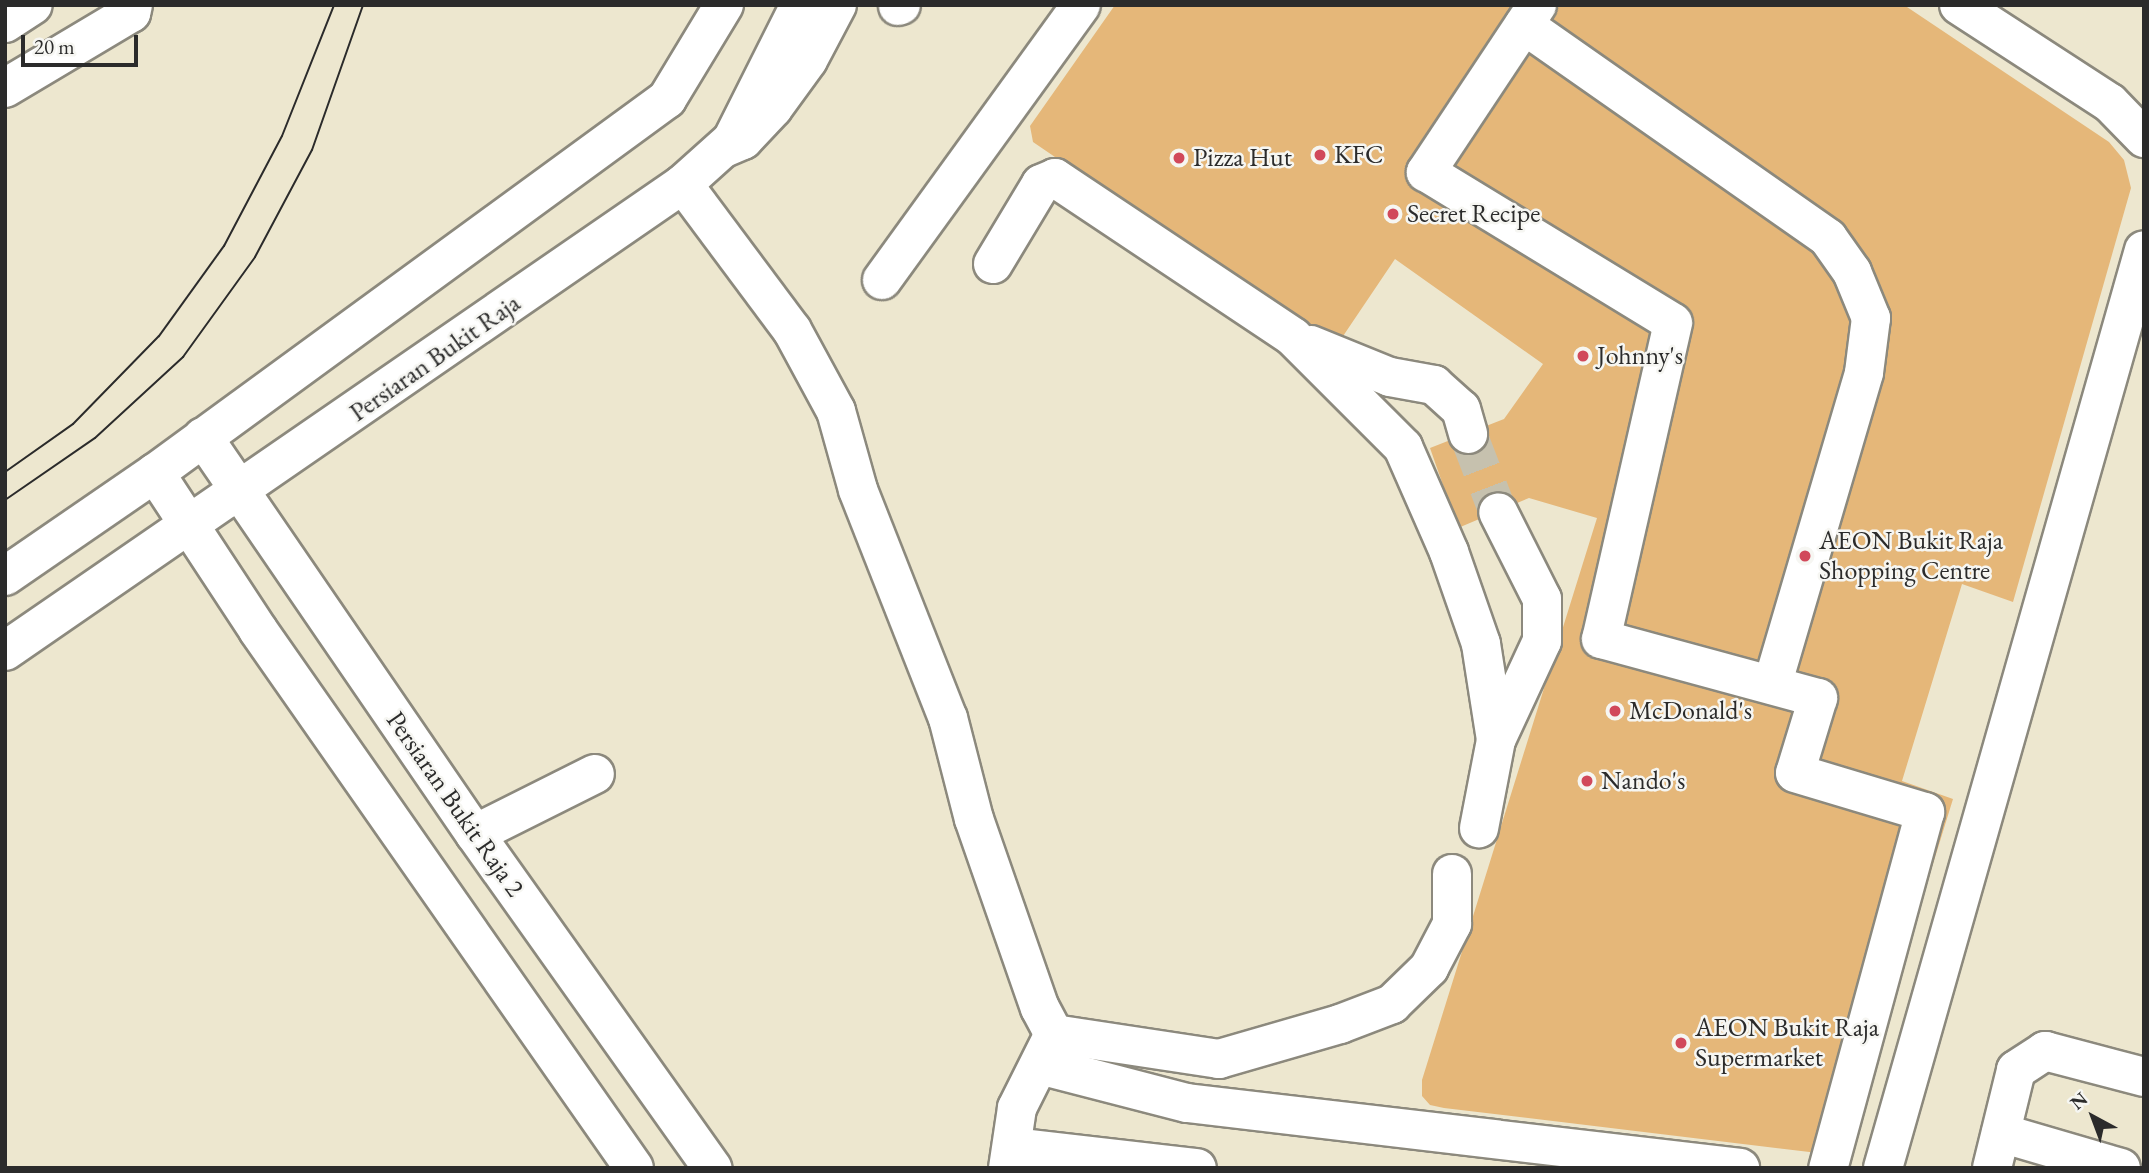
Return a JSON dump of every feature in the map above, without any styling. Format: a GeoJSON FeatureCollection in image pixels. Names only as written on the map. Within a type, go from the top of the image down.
{"type":"FeatureCollection","features":[{"type":"Feature","properties":{"kind":"main road"},"geometry":{"type":"LineString","coordinates":[[5,23],[33,5]]}},
{"type":"Feature","properties":{"kind":"main road"},"geometry":{"type":"LineString","coordinates":[[5,88],[131,13],[133,5]]}},
{"type":"Feature","properties":{"kind":"main road"},"geometry":{"type":"LineString","coordinates":[[5,576],[155,473],[667,99],[724,5]]}},
{"type":"Feature","properties":{"kind":"main road","name":"Persiaran Bukit Raja"},"geometry":{"type":"LineString","coordinates":[[5,651],[191,527],[683,184],[724,148],[800,5]]}},
{"type":"Feature","properties":{"kind":"main road"},"geometry":{"type":"LineString","coordinates":[[724,148],[743,140],[774,108],[808,60],[837,5]]}},
{"type":"Feature","properties":{"kind":"main road"},"geometry":{"type":"LineString","coordinates":[[882,280],[1081,5]]}},
{"type":"Feature","properties":{"kind":"main road"},"geometry":{"type":"LineString","coordinates":[[1959,5],[2110,103],[2144,138]]}},
{"type":"Feature","properties":{"kind":"main road"},"geometry":{"type":"LineString","coordinates":[[1772,685],[1864,373],[1871,318],[1852,272],[1828,238],[1530,15],[1426,172],[1673,323],[1601,639],[1818,698],[1795,773],[1925,812],[1828,1168]]}},
{"type":"Feature","properties":{"kind":"main road"},"geometry":{"type":"LineString","coordinates":[[993,264],[1041,184],[1055,178],[1190,265],[1293,337],[1403,447],[1450,552],[1481,644],[1496,740]]}},
{"type":"Feature","properties":{"kind":"main road"},"geometry":{"type":"LineString","coordinates":[[683,184],[792,330],[836,411],[858,490],[948,718],[974,819],[1040,1008],[1047,1050],[1017,1108],[1010,1157],[1197,1168]]}},
{"type":"Feature","properties":{"kind":"main road"},"geometry":{"type":"LineString","coordinates":[[1883,1168],[2144,250]]}},
{"type":"Feature","properties":{"kind":"main road"},"geometry":{"type":"LineString","coordinates":[[1293,337],[1390,377],[1434,385],[1461,409],[1468,434]]}},
{"type":"Feature","properties":{"kind":"main road","name":"Persiaran Bukit Raja 2"},"geometry":{"type":"LineString","coordinates":[[203,437],[475,834],[712,1168]]}},
{"type":"Feature","properties":{"kind":"main road"},"geometry":{"type":"LineString","coordinates":[[155,473],[634,1168]]}},
{"type":"Feature","properties":{"kind":"main road"},"geometry":{"type":"LineString","coordinates":[[1479,828],[1496,740],[1542,640],[1542,599],[1498,512]]}},
{"type":"Feature","properties":{"kind":"main road"},"geometry":{"type":"LineString","coordinates":[[475,834],[595,775]]}},
{"type":"Feature","properties":{"kind":"main road"},"geometry":{"type":"LineString","coordinates":[[1047,1050],[1219,1059],[1340,1024],[1392,1004],[1429,968],[1452,924],[1452,874]]}},
{"type":"Feature","properties":{"kind":"main road"},"geometry":{"type":"LineString","coordinates":[[1047,1050],[1187,1103],[1740,1168]]}},
{"type":"Feature","properties":{"kind":"main road"},"geometry":{"type":"LineString","coordinates":[[2121,1168],[1996,1150],[2016,1070],[2045,1051],[2144,1077]]}},
{"type":"Feature","properties":{"kind":"building","name":"AEON Bukit Raja Shopping Centre"},"geometry":{"type":"Polygon","coordinates":[[[1115,5],[1904,5],[2109,142],[2124,160],[2131,188],[2013,602],[1962,584],[1902,781],[1953,799],[1843,1156],[1444,1108],[1430,1105],[1422,1096],[1422,1080],[1597,518],[1529,498],[1458,528],[1430,448],[1504,419],[1543,364],[1395,259],[1335,348],[1033,142],[1030,126],[1115,5]]]}},
{"type":"Feature","properties":{"kind":"tunnel"},"geometry":{"type":"LineString","coordinates":[[1468,434],[1498,512]]}},
{"type":"Feature","properties":{"kind":"tram line"},"geometry":{"type":"LineString","coordinates":[[5,472],[73,424],[159,336],[224,246],[282,136],[334,5]]}},
{"type":"Feature","properties":{"kind":"tram line"},"geometry":{"type":"LineString","coordinates":[[5,500],[95,438],[183,357],[255,257],[312,150],[363,5]]}},
{"type":"Feature","properties":{"kind":"place","name":"KFC"},"geometry":{"type":"Point","coordinates":[1320,155]}},
{"type":"Feature","properties":{"kind":"place","name":"Pizza Hut"},"geometry":{"type":"Point","coordinates":[1179,158]}},
{"type":"Feature","properties":{"kind":"place","name":"Secret Recipe"},"geometry":{"type":"Point","coordinates":[1393,214]}},
{"type":"Feature","properties":{"kind":"place","name":"Johnny's"},"geometry":{"type":"Point","coordinates":[1583,356]}},
{"type":"Feature","properties":{"kind":"place","name":"AEON Bukit Raja Shopping Centre"},"geometry":{"type":"Point","coordinates":[1805,556]}},
{"type":"Feature","properties":{"kind":"place","name":"McDonald's"},"geometry":{"type":"Point","coordinates":[1615,711]}},
{"type":"Feature","properties":{"kind":"place","name":"Nando's"},"geometry":{"type":"Point","coordinates":[1587,781]}},
{"type":"Feature","properties":{"kind":"place","name":"AEON Bukit Raja Supermarket"},"geometry":{"type":"Point","coordinates":[1681,1043]}}]}
